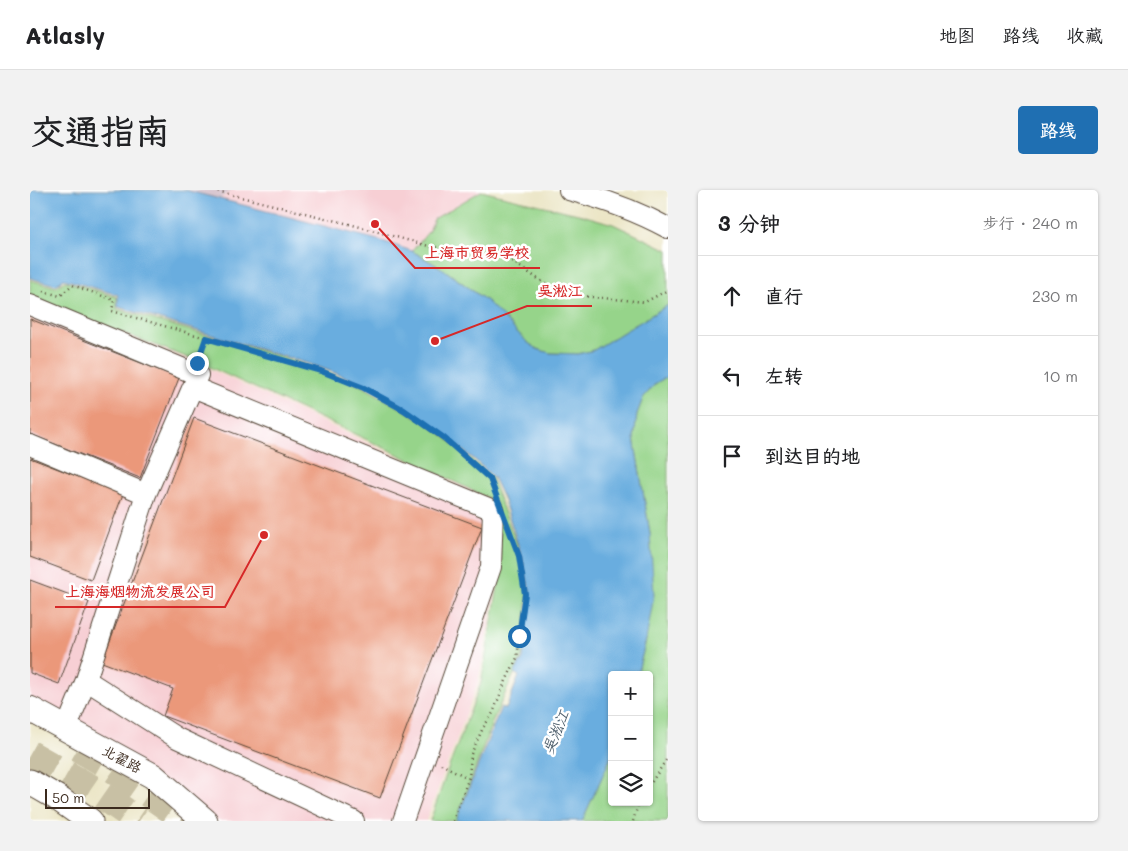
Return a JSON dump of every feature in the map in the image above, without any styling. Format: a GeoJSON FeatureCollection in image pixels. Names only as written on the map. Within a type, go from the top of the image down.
{"type":"FeatureCollection","features":[{"type":"Feature","properties":{"kind":"main road","name":"北翟路"},"geometry":{"type":"LineString","coordinates":[[30,709],[153,776],[205,821]]}},
{"type":"Feature","properties":{"kind":"main road"},"geometry":{"type":"LineString","coordinates":[[30,782],[56,797],[90,821]]}},
{"type":"Feature","properties":{"kind":"street"},"geometry":{"type":"LineString","coordinates":[[569,190],[600,198],[654,220],[668,228]]}},
{"type":"Feature","properties":{"kind":"street"},"geometry":{"type":"LineString","coordinates":[[34,297],[198,375],[146,494],[86,680],[66,729]]}},
{"type":"Feature","properties":{"kind":"street"},"geometry":{"type":"LineString","coordinates":[[192,387],[493,510],[491,567],[402,821]]}},
{"type":"Feature","properties":{"kind":"street"},"geometry":{"type":"LineString","coordinates":[[30,445],[146,494]]}},
{"type":"Feature","properties":{"kind":"street"},"geometry":{"type":"LineString","coordinates":[[86,680],[177,738],[354,821]]}},
{"type":"Feature","properties":{"kind":"path"},"geometry":{"type":"LineString","coordinates":[[213,190],[432,247],[493,249],[561,294],[645,302],[668,290]]}},
{"type":"Feature","properties":{"kind":"path"},"geometry":{"type":"LineString","coordinates":[[34,297],[60,296],[72,285],[114,300],[112,311],[321,371],[364,388],[404,410],[444,438],[490,479],[497,494]]}},
{"type":"Feature","properties":{"kind":"path"},"geometry":{"type":"LineString","coordinates":[[197,363],[206,338]]}},
{"type":"Feature","properties":{"kind":"path"},"geometry":{"type":"LineString","coordinates":[[453,821],[468,778],[471,754],[483,728],[493,713],[503,686],[517,658],[525,594],[519,556],[510,529]]}},
{"type":"Feature","properties":{"kind":"path"},"geometry":{"type":"LineString","coordinates":[[653,780],[668,757]]}},
{"type":"Feature","properties":{"kind":"path"},"geometry":{"type":"LineString","coordinates":[[446,767],[468,778]]}},
{"type":"Feature","properties":{"kind":"path"},"geometry":{"type":"LineString","coordinates":[[633,821],[638,806]]}},
{"type":"Feature","properties":{"kind":"shaded area"},"geometry":{"type":"Polygon","coordinates":[[[185,190],[232,190],[220,199],[185,190]]]}},
{"type":"Feature","properties":{"kind":"shaded area"},"geometry":{"type":"Polygon","coordinates":[[[232,190],[481,191],[434,219],[429,231],[412,251],[382,241],[220,199],[232,190]]]}},
{"type":"Feature","properties":{"kind":"shaded area"},"geometry":{"type":"Polygon","coordinates":[[[30,298],[197,363],[484,497],[500,568],[478,683],[426,821],[213,821],[30,699],[30,298]]]}},
{"type":"Feature","properties":{"kind":"green space"},"geometry":{"type":"Polygon","coordinates":[[[481,191],[613,224],[668,250],[668,305],[594,350],[578,354],[550,353],[537,349],[527,342],[488,302],[443,269],[412,251],[429,231],[434,219],[481,191]]]}},
{"type":"Feature","properties":{"kind":"green space"},"geometry":{"type":"Polygon","coordinates":[[[30,280],[56,287],[65,281],[117,297],[117,309],[278,356],[362,386],[420,419],[444,436],[491,477],[516,542],[528,593],[522,657],[493,720],[456,821],[430,821],[481,683],[501,570],[496,502],[199,362],[30,297],[30,280]]]}},
{"type":"Feature","properties":{"kind":"green space"},"geometry":{"type":"Polygon","coordinates":[[[668,376],[668,821],[582,821],[608,764],[608,806],[653,806],[653,671],[638,671],[646,640],[650,533],[634,438],[637,414],[643,398],[656,383],[668,376]]]}},
{"type":"Feature","properties":{"kind":"water"},"geometry":{"type":"Polygon","coordinates":[[[30,190],[185,190],[382,241],[412,251],[443,269],[488,302],[527,342],[537,349],[550,353],[578,354],[594,350],[668,305],[668,376],[656,383],[643,398],[637,414],[634,438],[650,533],[654,595],[638,671],[608,671],[608,764],[582,821],[456,821],[501,707],[506,709],[519,676],[514,673],[523,659],[530,592],[522,557],[503,498],[493,477],[475,460],[426,421],[387,397],[354,380],[316,366],[118,307],[118,295],[64,279],[56,285],[30,278],[30,190]]]}},
{"type":"Feature","properties":{"kind":"building"},"geometry":{"type":"Polygon","coordinates":[[[30,319],[179,378],[140,478],[30,434],[30,319]]]}},
{"type":"Feature","properties":{"kind":"building"},"geometry":{"type":"Polygon","coordinates":[[[194,418],[482,527],[380,798],[163,716],[173,689],[102,662],[194,418]]]}},
{"type":"Feature","properties":{"kind":"building"},"geometry":{"type":"Polygon","coordinates":[[[30,458],[123,494],[91,580],[30,557],[30,458]]]}},
{"type":"Feature","properties":{"kind":"building"},"geometry":{"type":"Polygon","coordinates":[[[30,580],[89,602],[59,684],[30,673],[30,580]]]}},
{"type":"Feature","properties":{"kind":"tunnel"},"geometry":{"type":"LineString","coordinates":[[78,748],[106,764],[187,821]]}},
{"type":"Feature","properties":{"kind":"tunnel"},"geometry":{"type":"LineString","coordinates":[[30,754],[91,788],[139,821]]}},
{"type":"Feature","properties":{"kind":"place","name":"上海市贸易学校"},"geometry":{"type":"Point","coordinates":[375,224]}},
{"type":"Feature","properties":{"kind":"place","name":"吴淞江"},"geometry":{"type":"Point","coordinates":[435,341]}},
{"type":"Feature","properties":{"kind":"place","name":"上海海烟物流发展公司"},"geometry":{"type":"Point","coordinates":[264,535]}},
{"type":"Feature","properties":{"kind":"route"},"geometry":{"type":"LineString","coordinates":[[197,363],[206,338],[321,371],[364,388],[404,410],[444,438],[490,479],[504,511],[519,556],[525,594],[519,636]]}}]}
